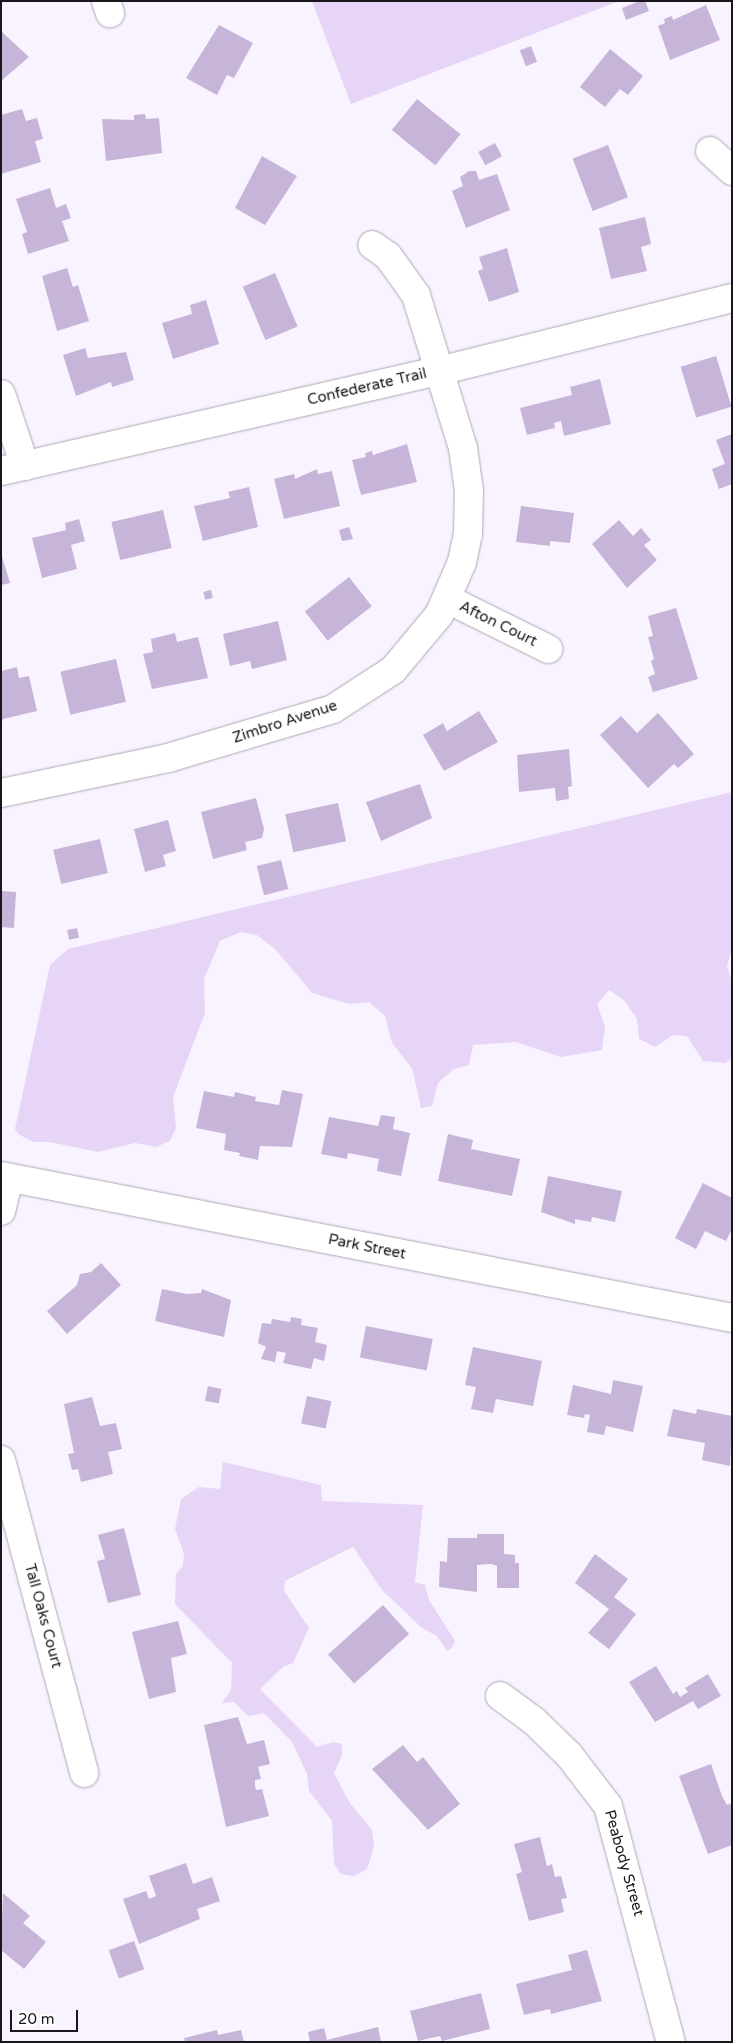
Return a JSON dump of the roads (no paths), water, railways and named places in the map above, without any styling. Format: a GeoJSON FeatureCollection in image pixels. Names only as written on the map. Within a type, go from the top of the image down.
{"type":"FeatureCollection","features":[{"type":"Feature","properties":{"kind":"street"},"geometry":{"type":"LineString","coordinates":[[710,151],[732,171]]}},
{"type":"Feature","properties":{"kind":"street","name":"Zimbro Avenue"},"geometry":{"type":"LineString","coordinates":[[1,793],[168,758],[333,709],[393,670],[418,644],[447,599],[468,534],[469,491],[463,448],[416,296],[388,256],[372,245]]}},
{"type":"Feature","properties":{"kind":"street","name":"Confederate Trail"},"geometry":{"type":"LineString","coordinates":[[13,468],[439,371],[732,298]]}},
{"type":"Feature","properties":{"kind":"street"},"geometry":{"type":"LineString","coordinates":[[1,394],[13,468]]}},
{"type":"Feature","properties":{"kind":"street","name":"Afton Court"},"geometry":{"type":"LineString","coordinates":[[447,599],[548,649]]}},
{"type":"Feature","properties":{"kind":"street"},"geometry":{"type":"LineString","coordinates":[[1,1211],[5,1177]]}},
{"type":"Feature","properties":{"kind":"street","name":"Park Street"},"geometry":{"type":"LineString","coordinates":[[5,1177],[732,1318]]}},
{"type":"Feature","properties":{"kind":"street","name":"Tall Oaks Court"},"geometry":{"type":"LineString","coordinates":[[1,1460],[84,1773]]}},
{"type":"Feature","properties":{"kind":"street","name":"Peabody Street"},"geometry":{"type":"LineString","coordinates":[[500,1696],[534,1721],[569,1755],[608,1806],[671,2042]]}}]}
